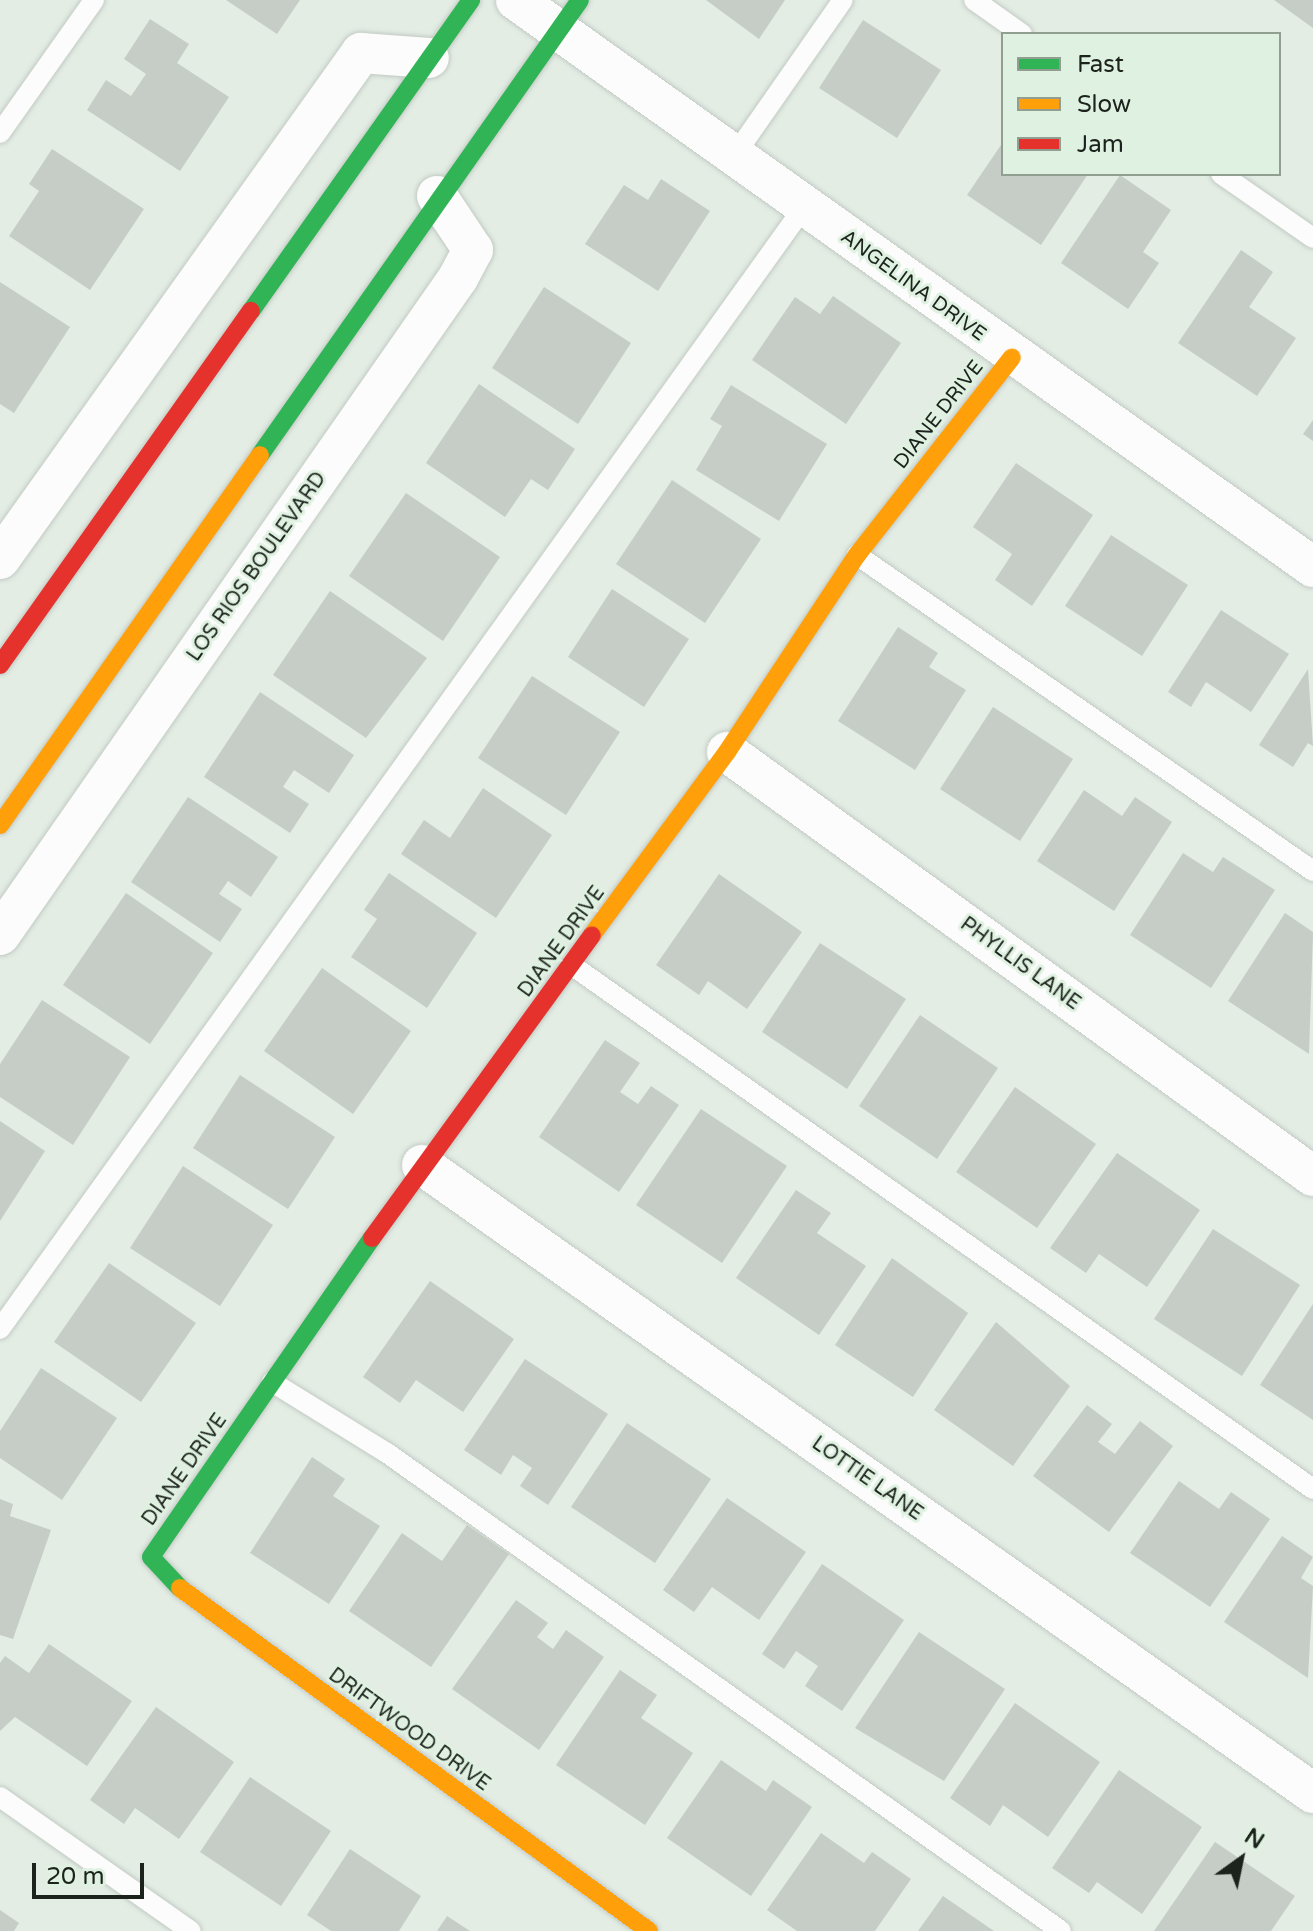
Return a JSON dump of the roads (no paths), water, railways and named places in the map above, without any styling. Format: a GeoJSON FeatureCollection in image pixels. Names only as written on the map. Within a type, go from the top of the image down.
{"type":"FeatureCollection","features":[{"type":"Feature","properties":{"kind":"street"},"geometry":{"type":"LineString","coordinates":[[0,665],[471,0]]}},
{"type":"Feature","properties":{"kind":"street","name":"ANGELINA DRIVE"},"geometry":{"type":"LineString","coordinates":[[516,0],[569,15],[734,156],[1012,357],[1313,567]]}},
{"type":"Feature","properties":{"kind":"street"},"geometry":{"type":"LineString","coordinates":[[0,825],[437,196],[569,15]]}},
{"type":"Feature","properties":{"kind":"street"},"geometry":{"type":"LineString","coordinates":[[0,559],[361,53],[429,58]]}},
{"type":"Feature","properties":{"kind":"street","name":"LOS RIOS BOULEVARD"},"geometry":{"type":"LineString","coordinates":[[0,935],[458,278],[473,250],[437,196]]}},
{"type":"Feature","properties":{"kind":"street","name":"DIANE DRIVE"},"geometry":{"type":"LineString","coordinates":[[151,1557],[422,1165],[573,966],[727,752],[857,555],[1012,357]]}},
{"type":"Feature","properties":{"kind":"street","name":"PHYLLIS LANE"},"geometry":{"type":"LineString","coordinates":[[727,752],[1313,1176]]}},
{"type":"Feature","properties":{"kind":"street","name":"LOTTIE LANE"},"geometry":{"type":"LineString","coordinates":[[422,1165],[1313,1793]]}},
{"type":"Feature","properties":{"kind":"street","name":"DRIFTWOOD DRIVE"},"geometry":{"type":"LineString","coordinates":[[151,1557],[187,1596],[649,1931]]}},
{"type":"Feature","properties":{"kind":"lane"},"geometry":{"type":"LineString","coordinates":[[0,133],[94,0]]}},
{"type":"Feature","properties":{"kind":"lane"},"geometry":{"type":"LineString","coordinates":[[734,156],[843,0]]}},
{"type":"Feature","properties":{"kind":"lane"},"geometry":{"type":"LineString","coordinates":[[974,0],[1019,32]]}},
{"type":"Feature","properties":{"kind":"lane"},"geometry":{"type":"LineString","coordinates":[[1224,176],[1313,238]]}},
{"type":"Feature","properties":{"kind":"lane"},"geometry":{"type":"LineString","coordinates":[[0,1329],[804,207]]}},
{"type":"Feature","properties":{"kind":"lane"},"geometry":{"type":"LineString","coordinates":[[857,555],[1313,871]]}},
{"type":"Feature","properties":{"kind":"lane"},"geometry":{"type":"LineString","coordinates":[[573,966],[1313,1489]]}},
{"type":"Feature","properties":{"kind":"lane"},"geometry":{"type":"LineString","coordinates":[[272,1382],[387,1453],[1061,1931]]}},
{"type":"Feature","properties":{"kind":"lane"},"geometry":{"type":"LineString","coordinates":[[0,1797],[191,1931]]}}]}
